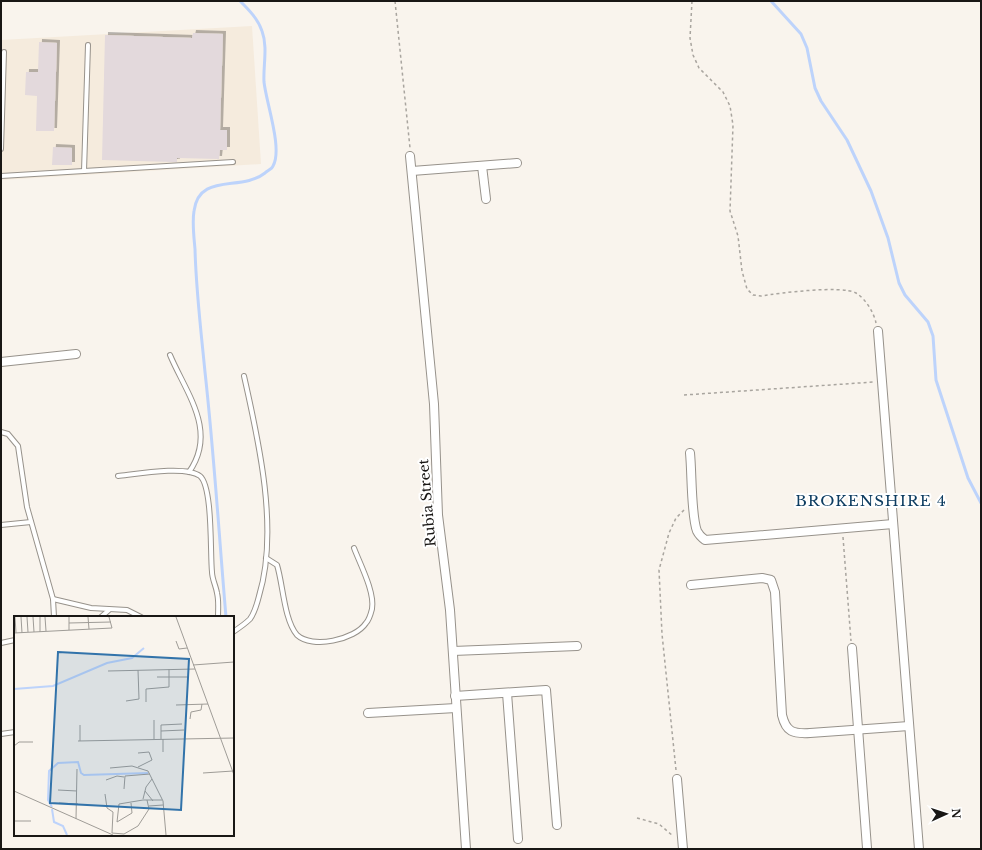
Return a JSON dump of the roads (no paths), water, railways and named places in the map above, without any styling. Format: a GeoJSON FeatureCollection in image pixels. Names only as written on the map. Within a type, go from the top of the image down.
{"type":"FeatureCollection","features":[{"type":"Feature","properties":{"kind":"street","name":"Rubia Street"},"geometry":{"type":"LineString","coordinates":[[410,156],[434,404],[438,515],[447,581],[453,651],[466,849]]}},
{"type":"Feature","properties":{"kind":"street"},"geometry":{"type":"LineString","coordinates":[[412,171],[517,163]]}},
{"type":"Feature","properties":{"kind":"street"},"geometry":{"type":"LineString","coordinates":[[482,166],[486,199]]}},
{"type":"Feature","properties":{"kind":"street"},"geometry":{"type":"LineString","coordinates":[[878,331],[919,849]]}},
{"type":"Feature","properties":{"kind":"street"},"geometry":{"type":"LineString","coordinates":[[1,362],[76,354]]}},
{"type":"Feature","properties":{"kind":"street"},"geometry":{"type":"LineString","coordinates":[[690,453],[693,501],[697,530],[700,537],[705,540],[893,524]]}},
{"type":"Feature","properties":{"kind":"street"},"geometry":{"type":"LineString","coordinates":[[691,585],[762,578],[771,580],[775,592],[782,715],[784,725],[791,731],[798,733],[909,726]]}},
{"type":"Feature","properties":{"kind":"street"},"geometry":{"type":"LineString","coordinates":[[453,651],[577,646]]}},
{"type":"Feature","properties":{"kind":"street"},"geometry":{"type":"LineString","coordinates":[[852,648],[867,848]]}},
{"type":"Feature","properties":{"kind":"street"},"geometry":{"type":"LineString","coordinates":[[455,696],[546,690],[557,825]]}},
{"type":"Feature","properties":{"kind":"street"},"geometry":{"type":"LineString","coordinates":[[507,693],[518,839]]}},
{"type":"Feature","properties":{"kind":"street"},"geometry":{"type":"LineString","coordinates":[[368,713],[456,708]]}},
{"type":"Feature","properties":{"kind":"street"},"geometry":{"type":"LineString","coordinates":[[676,780],[683,849]]}},
{"type":"Feature","properties":{"kind":"lane"},"geometry":{"type":"LineString","coordinates":[[84,171],[88,45]]}},
{"type":"Feature","properties":{"kind":"lane"},"geometry":{"type":"LineString","coordinates":[[1,149],[4,52]]}},
{"type":"Feature","properties":{"kind":"lane"},"geometry":{"type":"LineString","coordinates":[[1,176],[233,162]]}},
{"type":"Feature","properties":{"kind":"lane"},"geometry":{"type":"LineString","coordinates":[[170,355],[179,377],[196,407],[200,425],[201,442],[199,455],[189,472]]}},
{"type":"Feature","properties":{"kind":"lane"},"geometry":{"type":"LineString","coordinates":[[234,631],[244,625],[255,609],[264,580],[266,558],[267,517],[259,447],[244,376]]}},
{"type":"Feature","properties":{"kind":"lane"},"geometry":{"type":"LineString","coordinates":[[1,432],[14,438],[18,446],[24,489],[31,522],[53,598],[54,616]]}},
{"type":"Feature","properties":{"kind":"lane"},"geometry":{"type":"LineString","coordinates":[[118,476],[189,472],[200,476],[204,484],[206,494],[211,535],[212,574],[218,594],[218,616]]}},
{"type":"Feature","properties":{"kind":"lane"},"geometry":{"type":"LineString","coordinates":[[1,526],[31,522]]}},
{"type":"Feature","properties":{"kind":"lane"},"geometry":{"type":"LineString","coordinates":[[266,558],[277,565],[290,623],[297,634],[305,641],[315,643],[332,641],[353,634],[366,624],[372,608],[370,588],[354,548]]}},
{"type":"Feature","properties":{"kind":"lane"},"geometry":{"type":"LineString","coordinates":[[53,598],[91,608],[127,610],[139,616]]}},
{"type":"Feature","properties":{"kind":"lane"},"geometry":{"type":"LineString","coordinates":[[102,616],[109,610]]}},
{"type":"Feature","properties":{"kind":"lane"},"geometry":{"type":"LineString","coordinates":[[1,643],[14,641]]}},
{"type":"Feature","properties":{"kind":"lane"},"geometry":{"type":"LineString","coordinates":[[1,734],[14,732]]}},
{"type":"Feature","properties":{"kind":"waterway"},"geometry":{"type":"LineString","coordinates":[[226,616],[198,295],[193,220],[198,199],[204,191],[222,184],[255,178],[272,168],[276,158],[275,137],[264,82],[264,37],[256,19],[240,1]]}},
{"type":"Feature","properties":{"kind":"waterway"},"geometry":{"type":"LineString","coordinates":[[771,1],[801,34],[807,48],[815,88],[821,101],[847,140],[871,191],[888,238],[899,283],[905,295],[928,322],[933,336],[936,380],[968,478],[981,503]]}},
{"type":"Feature","properties":{"kind":"district","name":"BROKENSHIRE 4"},"geometry":{"type":"Point","coordinates":[871,501]}}]}
